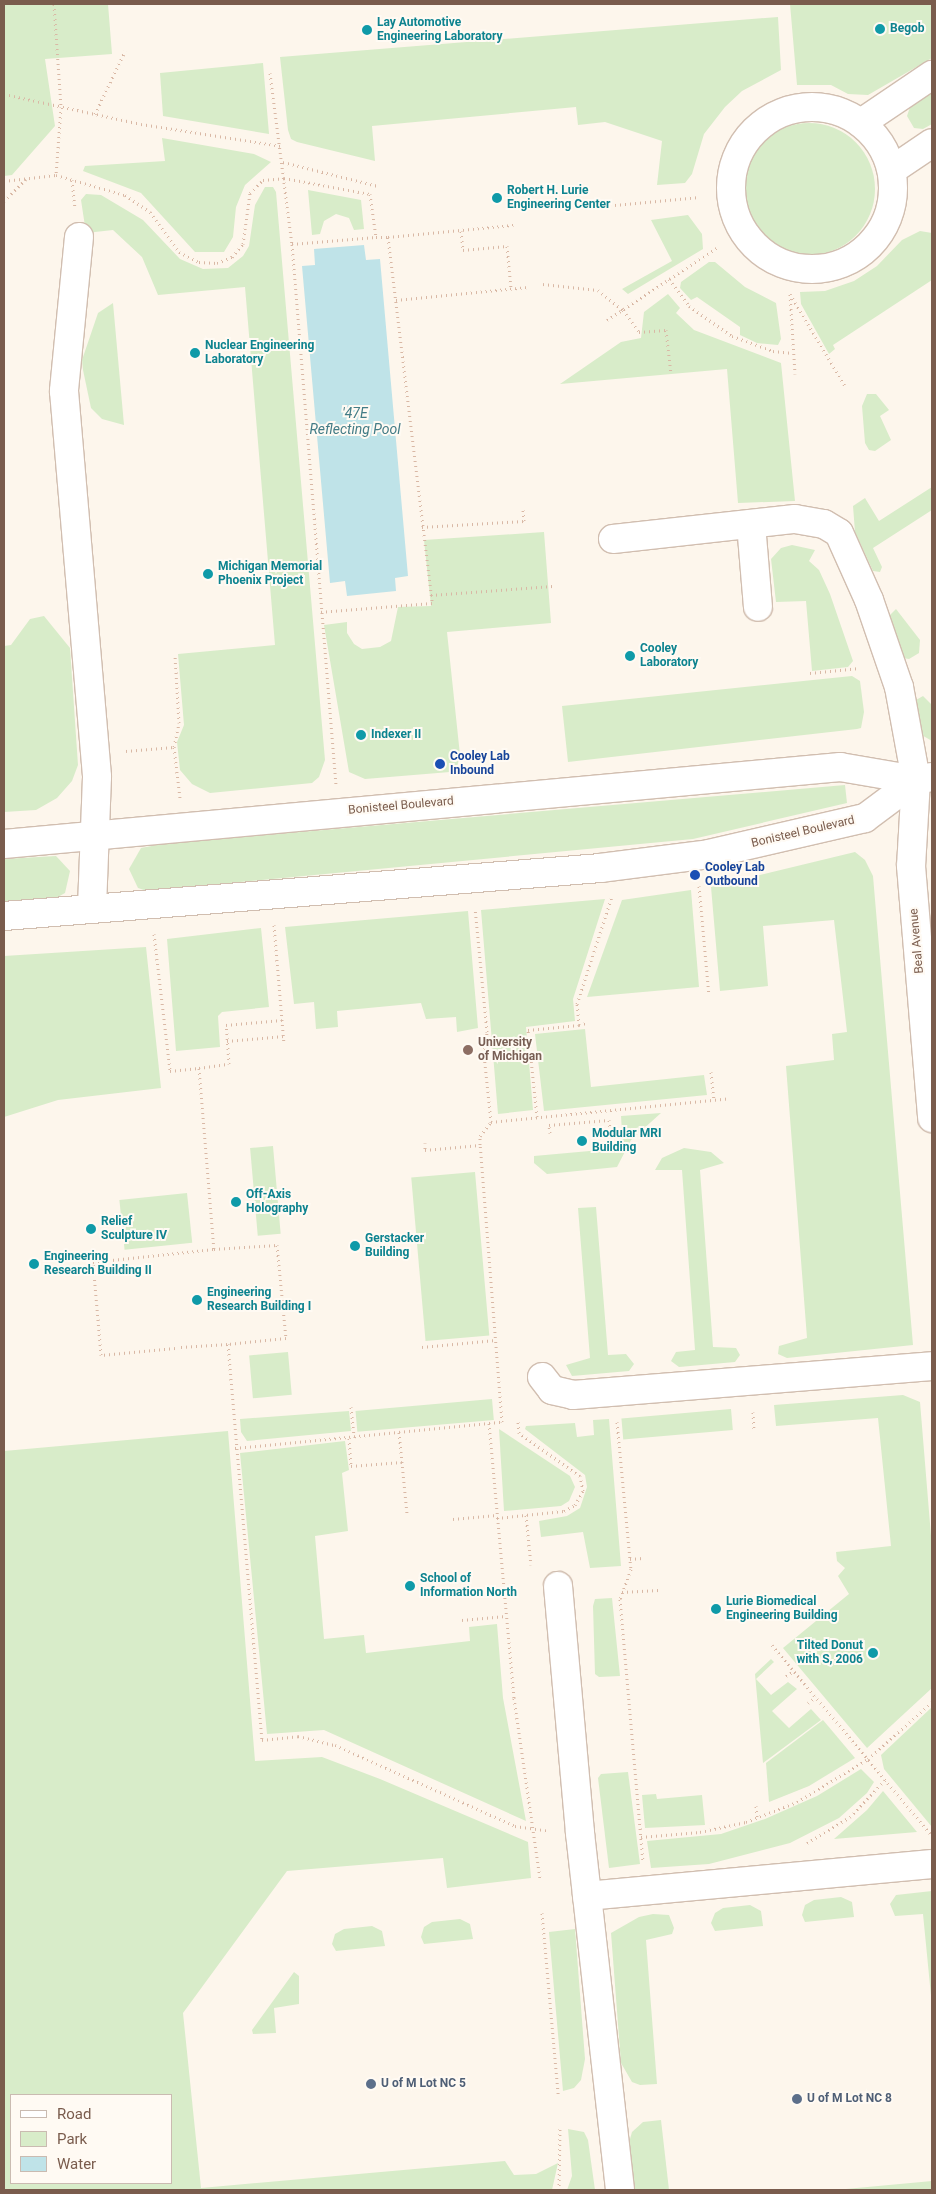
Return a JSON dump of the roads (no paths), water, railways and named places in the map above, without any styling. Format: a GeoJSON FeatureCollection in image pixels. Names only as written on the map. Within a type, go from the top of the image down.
{"type":"FeatureCollection","features":[{"type":"Feature","properties":{"kind":"street"},"geometry":{"type":"LineString","coordinates":[[861,123],[932,75]]}},
{"type":"Feature","properties":{"kind":"street"},"geometry":{"type":"LineString","coordinates":[[803,107],[832,109],[861,123],[881,144],[892,170],[893,196],[886,224],[864,251],[840,265],[815,270],[787,266],[761,252],[742,231],[732,203],[732,175],[742,146],[761,125],[803,107]]}},
{"type":"Feature","properties":{"kind":"street"},"geometry":{"type":"LineString","coordinates":[[892,170],[932,143]]}},
{"type":"Feature","properties":{"kind":"street"},"geometry":{"type":"LineString","coordinates":[[79,237],[64,391],[97,777],[92,908]]}},
{"type":"Feature","properties":{"kind":"street","name":"Beal Avenue"},"geometry":{"type":"LineString","coordinates":[[612,539],[751,524],[810,520],[839,533],[869,600],[899,687],[924,779],[911,866],[932,1118]]}},
{"type":"Feature","properties":{"kind":"street"},"geometry":{"type":"LineString","coordinates":[[751,524],[758,607]]}},
{"type":"Feature","properties":{"kind":"street","name":"Bonisteel Boulevard"},"geometry":{"type":"LineString","coordinates":[[4,844],[840,767],[924,779]]}},
{"type":"Feature","properties":{"kind":"street","name":"Bonisteel Boulevard"},"geometry":{"type":"LineString","coordinates":[[4,916],[600,868],[709,854],[865,818],[924,779]]}},
{"type":"Feature","properties":{"kind":"street"},"geometry":{"type":"LineString","coordinates":[[542,1377],[552,1390],[573,1394],[932,1366]]}},
{"type":"Feature","properties":{"kind":"street"},"geometry":{"type":"LineString","coordinates":[[558,1586],[580,1833],[620,2190]]}},
{"type":"Feature","properties":{"kind":"street"},"geometry":{"type":"LineString","coordinates":[[587,1896],[932,1864]]}},
{"type":"Feature","properties":{"kind":"water","name":"'47E Reflecting Pool"},"geometry":{"type":"Polygon","coordinates":[[[364,245],[366,260],[380,259],[408,576],[395,578],[396,591],[347,596],[345,581],[330,583],[302,266],[315,265],[314,249],[364,245]]]}},
{"type":"Feature","properties":{"kind":"place","name":"Begob"},"geometry":{"type":"Point","coordinates":[880,29]}},
{"type":"Feature","properties":{"kind":"place","name":"Lay Automotive Engineering Laboratory"},"geometry":{"type":"Point","coordinates":[367,30]}},
{"type":"Feature","properties":{"kind":"place","name":"Robert H. Lurie Engineering Center"},"geometry":{"type":"Point","coordinates":[497,198]}},
{"type":"Feature","properties":{"kind":"place","name":"Nuclear Engineering Laboratory"},"geometry":{"type":"Point","coordinates":[195,353]}},
{"type":"Feature","properties":{"kind":"place","name":"Michigan Memorial Phoenix Project"},"geometry":{"type":"Point","coordinates":[208,574]}},
{"type":"Feature","properties":{"kind":"place","name":"Cooley Laboratory"},"geometry":{"type":"Point","coordinates":[630,656]}},
{"type":"Feature","properties":{"kind":"place","name":"Indexer II"},"geometry":{"type":"Point","coordinates":[361,735]}},
{"type":"Feature","properties":{"kind":"place","name":"Cooley Lab Inbound"},"geometry":{"type":"Point","coordinates":[440,764]}},
{"type":"Feature","properties":{"kind":"place","name":"Cooley Lab Outbound"},"geometry":{"type":"Point","coordinates":[695,875]}},
{"type":"Feature","properties":{"kind":"place","name":"University of Michigan"},"geometry":{"type":"Point","coordinates":[468,1050]}},
{"type":"Feature","properties":{"kind":"place","name":"Modular MRI Building"},"geometry":{"type":"Point","coordinates":[582,1141]}},
{"type":"Feature","properties":{"kind":"place","name":"Off-Axis Holography"},"geometry":{"type":"Point","coordinates":[236,1202]}},
{"type":"Feature","properties":{"kind":"place","name":"Relief Sculpture IV"},"geometry":{"type":"Point","coordinates":[91,1229]}},
{"type":"Feature","properties":{"kind":"place","name":"Gerstacker Building"},"geometry":{"type":"Point","coordinates":[355,1246]}},
{"type":"Feature","properties":{"kind":"place","name":"Engineering Research Building II"},"geometry":{"type":"Point","coordinates":[34,1264]}},
{"type":"Feature","properties":{"kind":"place","name":"Engineering Research Building I"},"geometry":{"type":"Point","coordinates":[197,1300]}},
{"type":"Feature","properties":{"kind":"place","name":"School of Information North"},"geometry":{"type":"Point","coordinates":[410,1586]}},
{"type":"Feature","properties":{"kind":"place","name":"Lurie Biomedical Engineering Building"},"geometry":{"type":"Point","coordinates":[716,1609]}},
{"type":"Feature","properties":{"kind":"place","name":"Tilted Donut with S, 2006"},"geometry":{"type":"Point","coordinates":[873,1653]}},
{"type":"Feature","properties":{"kind":"place","name":"U of M Lot NC 5"},"geometry":{"type":"Point","coordinates":[371,2084]}},
{"type":"Feature","properties":{"kind":"place","name":"U of M Lot NC 8"},"geometry":{"type":"Point","coordinates":[797,2099]}}]}
